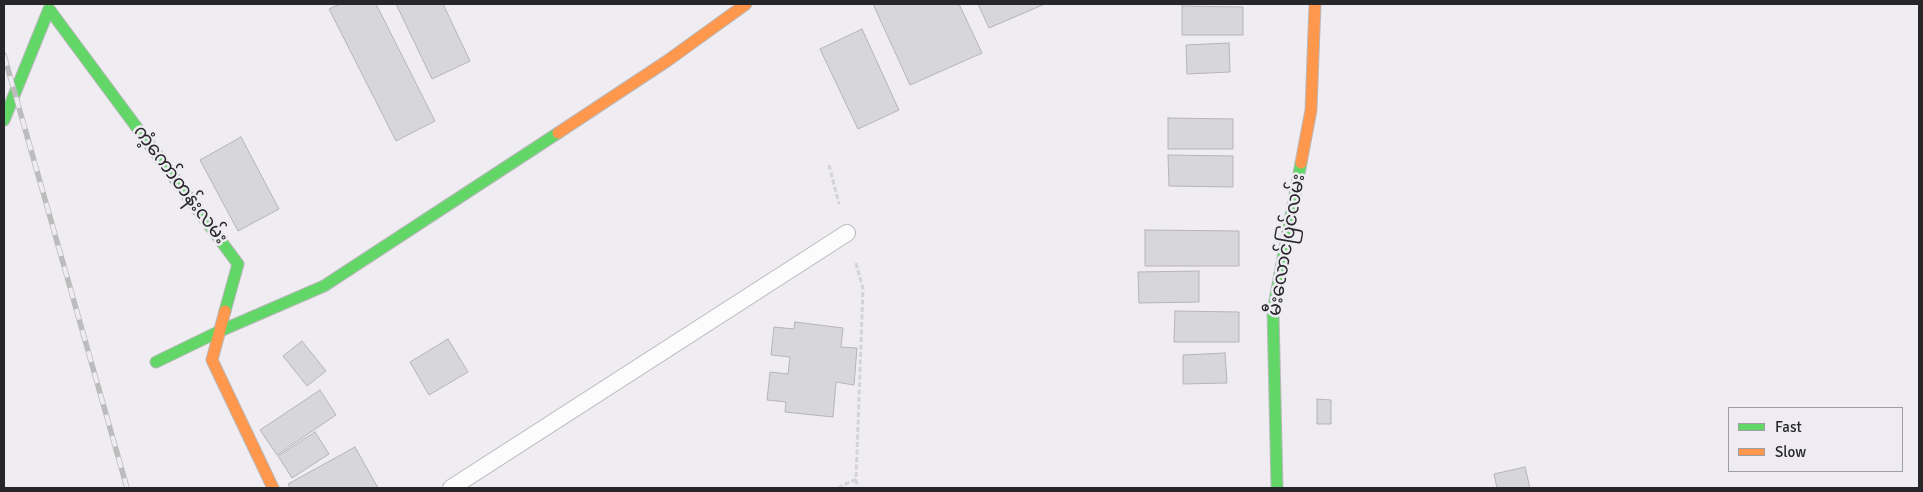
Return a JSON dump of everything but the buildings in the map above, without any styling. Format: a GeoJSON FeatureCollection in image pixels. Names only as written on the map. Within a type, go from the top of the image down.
{"type":"FeatureCollection","features":[{"type":"Feature","properties":{"kind":"street"},"geometry":{"type":"LineString","coordinates":[[156,362],[324,286],[667,61],[746,4]]}},
{"type":"Feature","properties":{"kind":"street","name":"မီးလောင်ပြင်လမ်း"},"geometry":{"type":"LineString","coordinates":[[1277,488],[1273,311],[1311,110],[1315,4]]}},
{"type":"Feature","properties":{"kind":"street","name":"ကံ့ကော်တန်းလမ်း"},"geometry":{"type":"LineString","coordinates":[[4,120],[49,9],[238,264],[212,360],[273,488]]}},
{"type":"Feature","properties":{"kind":"lane"},"geometry":{"type":"LineString","coordinates":[[451,488],[847,233]]}},
{"type":"Feature","properties":{"kind":"path"},"geometry":{"type":"LineString","coordinates":[[829,165],[863,290],[857,488]]}},
{"type":"Feature","properties":{"kind":"path"},"geometry":{"type":"LineString","coordinates":[[838,488],[856,479]]}},
{"type":"Feature","properties":{"kind":"railway"},"geometry":{"type":"LineString","coordinates":[[4,55],[127,488]]}},
{"type":"Feature","properties":{"kind":"traffic: fast"},"geometry":{"type":"LineString","coordinates":[[4,120],[49,9],[238,264],[225,311]]}},
{"type":"Feature","properties":{"kind":"traffic: fast"},"geometry":{"type":"LineString","coordinates":[[156,362],[220,331],[324,286],[558,133]]}},
{"type":"Feature","properties":{"kind":"traffic: fast"},"geometry":{"type":"LineString","coordinates":[[1277,488],[1273,311],[1301,163]]}},
{"type":"Feature","properties":{"kind":"traffic: slow"},"geometry":{"type":"LineString","coordinates":[[558,133],[667,61],[746,4]]}},
{"type":"Feature","properties":{"kind":"traffic: slow"},"geometry":{"type":"LineString","coordinates":[[1301,163],[1311,110],[1315,4]]}},
{"type":"Feature","properties":{"kind":"traffic: slow"},"geometry":{"type":"LineString","coordinates":[[225,311],[212,360],[273,488]]}}]}
